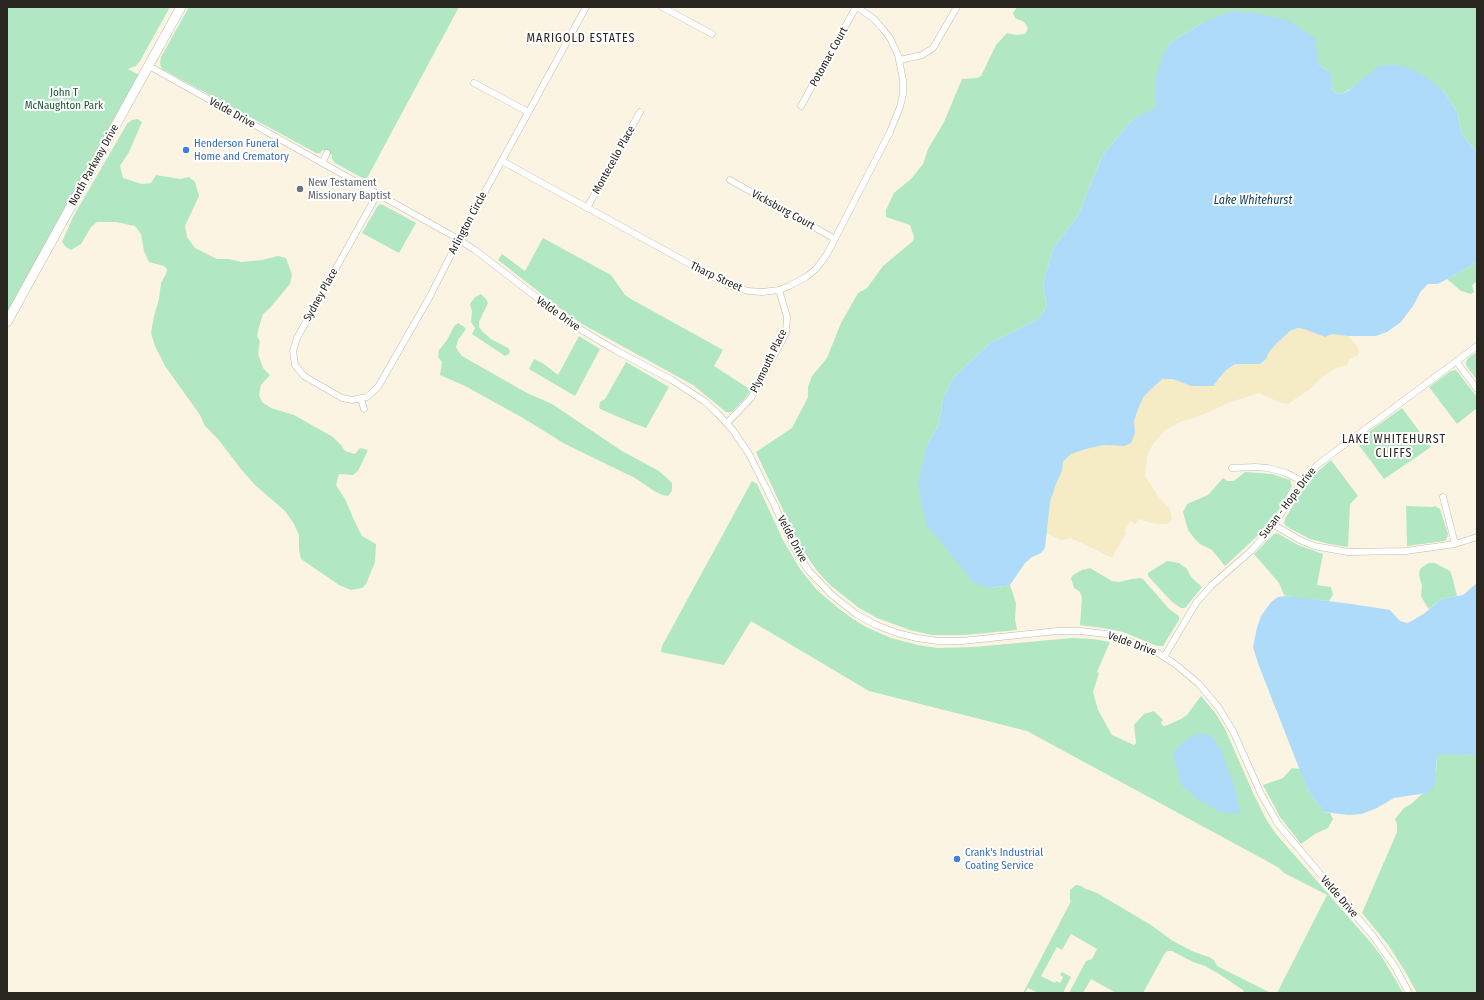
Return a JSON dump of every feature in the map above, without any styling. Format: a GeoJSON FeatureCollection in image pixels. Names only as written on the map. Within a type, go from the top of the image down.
{"type":"FeatureCollection","features":[{"type":"Feature","properties":{"kind":"main road","name":"North Parkway Drive"},"geometry":{"type":"LineString","coordinates":[[7,322],[181,7]]}},
{"type":"Feature","properties":{"kind":"street","name":"Arlington Circle"},"geometry":{"type":"LineString","coordinates":[[361,399],[372,394],[378,387],[429,298],[459,239],[586,7]]}},
{"type":"Feature","properties":{"kind":"street"},"geometry":{"type":"LineString","coordinates":[[662,7],[712,34]]}},
{"type":"Feature","properties":{"kind":"street"},"geometry":{"type":"LineString","coordinates":[[856,7],[874,19],[882,28],[893,44],[900,60],[922,55],[933,48],[957,7]]}},
{"type":"Feature","properties":{"kind":"street","name":"Potomac Court"},"geometry":{"type":"LineString","coordinates":[[801,106],[856,7]]}},
{"type":"Feature","properties":{"kind":"street","name":"Tharp Street"},"geometry":{"type":"LineString","coordinates":[[502,161],[728,285],[741,290],[756,292],[779,290],[800,281],[816,269],[824,260],[836,239],[898,114],[902,101],[903,86],[900,60]]}},
{"type":"Feature","properties":{"kind":"street","name":"Velde Drive"},"geometry":{"type":"LineString","coordinates":[[148,66],[459,239],[570,323],[688,390],[712,407],[727,423],[750,454],[786,532],[809,571],[825,589],[840,602],[866,620],[897,633],[938,641],[962,641],[1057,631],[1080,631],[1102,634],[1132,642],[1164,656],[1190,676],[1216,703],[1233,731],[1261,794],[1278,824],[1373,936],[1395,967],[1409,993]]}},
{"type":"Feature","properties":{"kind":"street"},"geometry":{"type":"LineString","coordinates":[[474,82],[528,112]]}},
{"type":"Feature","properties":{"kind":"street","name":"Montecello Place"},"geometry":{"type":"LineString","coordinates":[[587,208],[640,112]]}},
{"type":"Feature","properties":{"kind":"street"},"geometry":{"type":"LineString","coordinates":[[322,163],[327,153]]}},
{"type":"Feature","properties":{"kind":"street","name":"Vicksburg Court"},"geometry":{"type":"LineString","coordinates":[[730,180],[836,239]]}},
{"type":"Feature","properties":{"kind":"street","name":"Sydney Place"},"geometry":{"type":"LineString","coordinates":[[361,399],[347,400],[301,374],[294,361],[294,347],[378,194]]}},
{"type":"Feature","properties":{"kind":"street","name":"Plymouth Place"},"geometry":{"type":"LineString","coordinates":[[727,423],[751,398],[786,333],[786,317],[779,290]]}},
{"type":"Feature","properties":{"kind":"street","name":"Susan - Hope Drive"},"geometry":{"type":"LineString","coordinates":[[1164,656],[1190,612],[1206,591],[1252,550],[1274,525],[1302,481],[1322,461],[1477,346]]}},
{"type":"Feature","properties":{"kind":"street"},"geometry":{"type":"LineString","coordinates":[[1456,361],[1477,389]]}},
{"type":"Feature","properties":{"kind":"street"},"geometry":{"type":"LineString","coordinates":[[361,399],[364,409]]}},
{"type":"Feature","properties":{"kind":"street"},"geometry":{"type":"LineString","coordinates":[[1232,468],[1268,468],[1286,473],[1302,481]]}},
{"type":"Feature","properties":{"kind":"street"},"geometry":{"type":"LineString","coordinates":[[1443,497],[1455,544]]}},
{"type":"Feature","properties":{"kind":"street"},"geometry":{"type":"LineString","coordinates":[[1274,525],[1314,546],[1348,552],[1406,551],[1455,544],[1477,536]]}},
{"type":"Feature","properties":{"kind":"green space","name":"John T McNaughton Park"},"geometry":{"type":"Polygon","coordinates":[[[7,7],[170,7],[140,61],[136,66],[128,69],[143,77],[7,321],[7,7]]]}},
{"type":"Feature","properties":{"kind":"green space"},"geometry":{"type":"Polygon","coordinates":[[[189,7],[459,7],[366,180],[335,163],[332,159],[332,155],[323,150],[320,153],[316,153],[162,69],[160,64],[161,57],[189,7]]]}},
{"type":"Feature","properties":{"kind":"green space"},"geometry":{"type":"Polygon","coordinates":[[[1017,7],[1477,7],[1477,153],[1462,134],[1457,112],[1443,90],[1355,86],[1342,94],[1336,93],[1331,88],[1331,73],[1319,65],[1204,22],[1170,43],[1156,108],[1131,121],[1103,155],[1077,217],[1054,247],[1043,283],[1047,307],[1037,320],[990,343],[954,377],[943,398],[939,425],[927,444],[991,588],[1010,585],[1016,603],[1015,619],[1017,630],[965,635],[932,635],[910,630],[877,618],[859,608],[830,585],[818,572],[796,538],[756,452],[792,428],[808,397],[808,387],[812,376],[827,358],[841,323],[858,293],[867,288],[883,266],[913,241],[914,237],[910,225],[886,217],[886,210],[894,193],[911,179],[923,164],[928,149],[944,122],[962,79],[977,78],[981,76],[996,45],[1007,33],[1016,35],[1025,34],[1028,28],[1024,22],[1015,18],[1013,13],[1017,7]]]}},
{"type":"Feature","properties":{"kind":"green space"},"geometry":{"type":"Polygon","coordinates":[[[138,119],[142,122],[129,152],[120,166],[123,178],[142,184],[151,183],[156,175],[180,179],[189,177],[195,182],[199,196],[185,226],[187,237],[195,248],[217,259],[229,259],[241,262],[262,260],[278,256],[286,258],[292,275],[290,284],[263,314],[257,336],[260,341],[258,354],[263,368],[270,375],[261,385],[259,395],[262,402],[271,408],[294,415],[333,437],[345,451],[355,454],[360,448],[368,450],[358,471],[353,475],[339,474],[336,485],[345,499],[362,536],[376,544],[375,562],[366,584],[362,588],[351,590],[339,585],[301,559],[299,550],[299,535],[294,524],[285,511],[255,485],[218,439],[205,426],[200,415],[165,366],[155,346],[151,333],[161,283],[167,269],[164,266],[149,262],[144,251],[141,234],[135,226],[116,222],[97,222],[91,227],[81,244],[71,250],[62,242],[73,217],[127,124],[132,120],[138,119]]]}},
{"type":"Feature","properties":{"kind":"green space"},"geometry":{"type":"Polygon","coordinates":[[[380,204],[416,223],[399,253],[362,233],[380,204]]]}},
{"type":"Feature","properties":{"kind":"green space"},"geometry":{"type":"Polygon","coordinates":[[[543,238],[611,275],[625,295],[631,299],[723,350],[714,366],[751,390],[747,396],[732,412],[726,412],[693,385],[582,324],[498,260],[502,254],[525,271],[543,238]]]}},
{"type":"Feature","properties":{"kind":"green space"},"geometry":{"type":"Polygon","coordinates":[[[1477,261],[1477,282],[1472,285],[1474,292],[1471,294],[1461,291],[1447,279],[1469,267],[1477,261]]]}},
{"type":"Feature","properties":{"kind":"green space"},"geometry":{"type":"Polygon","coordinates":[[[481,294],[488,303],[479,322],[479,327],[491,339],[508,348],[510,351],[509,354],[505,356],[472,334],[475,328],[471,322],[472,311],[470,304],[475,297],[481,294]]]}},
{"type":"Feature","properties":{"kind":"green space"},"geometry":{"type":"Polygon","coordinates":[[[458,323],[466,329],[458,340],[456,347],[462,356],[527,393],[552,404],[622,451],[659,471],[672,483],[672,491],[668,496],[654,491],[635,478],[565,444],[523,418],[465,386],[440,375],[442,362],[438,357],[439,350],[447,340],[454,326],[458,323]]]}},
{"type":"Feature","properties":{"kind":"green space"},"geometry":{"type":"Polygon","coordinates":[[[579,336],[600,349],[575,396],[529,369],[534,359],[544,364],[558,375],[579,336]]]}},
{"type":"Feature","properties":{"kind":"green space"},"geometry":{"type":"Polygon","coordinates":[[[1477,352],[1477,380],[1466,365],[1466,362],[1468,358],[1477,352]]]}},
{"type":"Feature","properties":{"kind":"green space"},"geometry":{"type":"Polygon","coordinates":[[[626,362],[669,387],[646,428],[600,409],[599,407],[600,402],[605,399],[626,362]]]}},
{"type":"Feature","properties":{"kind":"green space"},"geometry":{"type":"Polygon","coordinates":[[[1456,370],[1477,397],[1477,408],[1457,424],[1429,387],[1451,371],[1456,370]]]}},
{"type":"Feature","properties":{"kind":"green space"},"geometry":{"type":"Polygon","coordinates":[[[1402,408],[1431,447],[1384,479],[1356,441],[1402,408]]]}},
{"type":"Feature","properties":{"kind":"green space"},"geometry":{"type":"Polygon","coordinates":[[[1331,460],[1358,496],[1350,504],[1348,547],[1310,539],[1286,526],[1284,523],[1302,490],[1316,473],[1331,460]]]}},
{"type":"Feature","properties":{"kind":"green space"},"geometry":{"type":"Polygon","coordinates":[[[1245,472],[1272,474],[1290,480],[1292,486],[1280,508],[1265,529],[1225,566],[1212,550],[1200,544],[1194,538],[1188,530],[1183,512],[1187,504],[1208,495],[1223,478],[1227,481],[1234,481],[1245,472]]]}},
{"type":"Feature","properties":{"kind":"green space"},"geometry":{"type":"Polygon","coordinates":[[[752,481],[757,484],[783,540],[800,569],[817,590],[838,608],[866,627],[891,638],[918,645],[938,648],[974,647],[1072,638],[1093,639],[1110,642],[1097,672],[1099,673],[1093,692],[1098,710],[1112,735],[1134,745],[1136,743],[1134,725],[1144,714],[1154,711],[1163,720],[1161,723],[1165,726],[1187,715],[1201,696],[1216,714],[1225,729],[1254,795],[1266,819],[1276,834],[1372,944],[1382,957],[1403,993],[1277,993],[1327,895],[1284,873],[1279,868],[1263,859],[1027,731],[869,691],[751,621],[724,665],[661,652],[662,646],[752,481]]]}},
{"type":"Feature","properties":{"kind":"green space"},"geometry":{"type":"Polygon","coordinates":[[[1406,506],[1435,506],[1440,509],[1448,534],[1446,540],[1407,546],[1406,506]]]}},
{"type":"Feature","properties":{"kind":"green space"},"geometry":{"type":"Polygon","coordinates":[[[1277,533],[1298,545],[1323,554],[1317,585],[1331,587],[1333,595],[1329,601],[1296,598],[1284,595],[1279,583],[1254,554],[1274,534],[1277,533]]]}},
{"type":"Feature","properties":{"kind":"green space"},"geometry":{"type":"Polygon","coordinates":[[[1167,561],[1179,563],[1187,569],[1191,577],[1202,587],[1185,608],[1181,608],[1172,602],[1148,576],[1148,573],[1167,561]]]}},
{"type":"Feature","properties":{"kind":"green space"},"geometry":{"type":"Polygon","coordinates":[[[1428,563],[1435,563],[1450,571],[1457,596],[1441,599],[1429,609],[1421,596],[1422,586],[1419,575],[1420,569],[1428,563]]]}},
{"type":"Feature","properties":{"kind":"green space"},"geometry":{"type":"Polygon","coordinates":[[[1090,568],[1112,581],[1119,582],[1140,578],[1143,579],[1169,609],[1179,616],[1179,620],[1163,646],[1157,646],[1123,632],[1080,625],[1082,598],[1080,592],[1074,588],[1071,578],[1073,575],[1082,570],[1090,568]]]}},
{"type":"Feature","properties":{"kind":"green space"},"geometry":{"type":"Polygon","coordinates":[[[1439,753],[1477,755],[1477,993],[1417,993],[1389,946],[1362,913],[1397,832],[1397,824],[1395,819],[1404,808],[1422,794],[1427,793],[1436,771],[1439,753]]]}},
{"type":"Feature","properties":{"kind":"green space"},"geometry":{"type":"Polygon","coordinates":[[[1292,768],[1300,769],[1308,791],[1324,812],[1330,813],[1333,819],[1328,828],[1315,834],[1301,844],[1280,817],[1263,785],[1283,778],[1292,768]]]}},
{"type":"Feature","properties":{"kind":"green space"},"geometry":{"type":"Polygon","coordinates":[[[1076,885],[1097,893],[1151,925],[1173,941],[1194,952],[1209,957],[1214,960],[1217,966],[1271,993],[1244,993],[1243,990],[1205,966],[1193,962],[1172,951],[1168,951],[1165,953],[1143,993],[1116,993],[1091,979],[1083,993],[1069,993],[1086,961],[1092,959],[1097,949],[1071,934],[1062,950],[1057,947],[1041,976],[1055,983],[1056,981],[1060,983],[1063,977],[1060,975],[1062,972],[1071,977],[1063,993],[1038,993],[1028,988],[1025,993],[1023,993],[1071,901],[1070,890],[1076,885]]]}},
{"type":"Feature","properties":{"kind":"sand"},"geometry":{"type":"Polygon","coordinates":[[[1298,328],[1325,337],[1332,334],[1348,336],[1357,346],[1359,352],[1358,355],[1350,359],[1347,365],[1336,368],[1322,377],[1310,389],[1288,404],[1281,403],[1259,393],[1228,403],[1200,416],[1180,422],[1165,430],[1153,444],[1147,455],[1145,476],[1158,496],[1170,509],[1172,519],[1168,524],[1156,524],[1138,519],[1136,524],[1130,521],[1124,532],[1126,533],[1112,558],[1071,538],[1061,540],[1046,533],[1050,501],[1062,471],[1063,463],[1071,454],[1086,449],[1104,445],[1124,446],[1135,433],[1134,423],[1144,396],[1162,379],[1173,379],[1191,386],[1220,379],[1226,370],[1235,364],[1260,364],[1266,359],[1269,352],[1276,344],[1290,331],[1298,328]]]}},
{"type":"Feature","properties":{"kind":"water","name":"Lake Whitehurst"},"geometry":{"type":"Polygon","coordinates":[[[1233,11],[1260,14],[1288,20],[1315,38],[1319,65],[1331,73],[1331,88],[1336,93],[1342,94],[1348,91],[1379,66],[1397,65],[1412,69],[1443,90],[1457,112],[1462,134],[1477,153],[1477,261],[1438,284],[1428,284],[1421,291],[1413,306],[1401,322],[1387,332],[1376,336],[1348,336],[1332,334],[1325,337],[1298,328],[1290,331],[1276,344],[1269,352],[1266,359],[1260,364],[1235,364],[1226,370],[1213,386],[1191,386],[1173,379],[1162,379],[1144,396],[1134,422],[1135,433],[1131,443],[1124,446],[1104,445],[1086,449],[1071,454],[1063,462],[1062,471],[1050,502],[1045,548],[1041,553],[1032,557],[1025,563],[1010,585],[991,588],[975,584],[926,524],[918,486],[927,444],[939,425],[943,398],[954,377],[990,343],[1037,320],[1047,307],[1043,283],[1054,247],[1077,217],[1103,155],[1131,121],[1156,107],[1156,78],[1162,57],[1170,43],[1204,22],[1233,11]]]}},
{"type":"Feature","properties":{"kind":"water"},"geometry":{"type":"Polygon","coordinates":[[[1477,583],[1477,755],[1439,754],[1437,758],[1434,788],[1427,793],[1394,798],[1377,808],[1362,814],[1349,815],[1324,812],[1308,791],[1259,666],[1253,647],[1261,616],[1271,602],[1278,597],[1286,596],[1390,610],[1400,621],[1408,623],[1425,613],[1441,599],[1463,595],[1477,583]]]}},
{"type":"Feature","properties":{"kind":"water"},"geometry":{"type":"Polygon","coordinates":[[[1197,734],[1206,734],[1212,737],[1221,750],[1234,786],[1240,814],[1221,812],[1199,800],[1181,785],[1174,759],[1175,749],[1197,734]]]}},
{"type":"Feature","properties":{"kind":"place","name":"Henderson Funeral Home and Crematory"},"geometry":{"type":"Point","coordinates":[186,150]}},
{"type":"Feature","properties":{"kind":"place","name":"New Testament Missionary Baptist"},"geometry":{"type":"Point","coordinates":[300,189]}},
{"type":"Feature","properties":{"kind":"place","name":"Crank's Industrial Coating Service"},"geometry":{"type":"Point","coordinates":[957,859]}},
{"type":"Feature","properties":{"kind":"district","name":"MARIGOLD ESTATES"},"geometry":{"type":"Point","coordinates":[581,39]}},
{"type":"Feature","properties":{"kind":"district","name":"LAKE WHITEHURST CLIFFS"},"geometry":{"type":"Point","coordinates":[1394,447]}}]}
